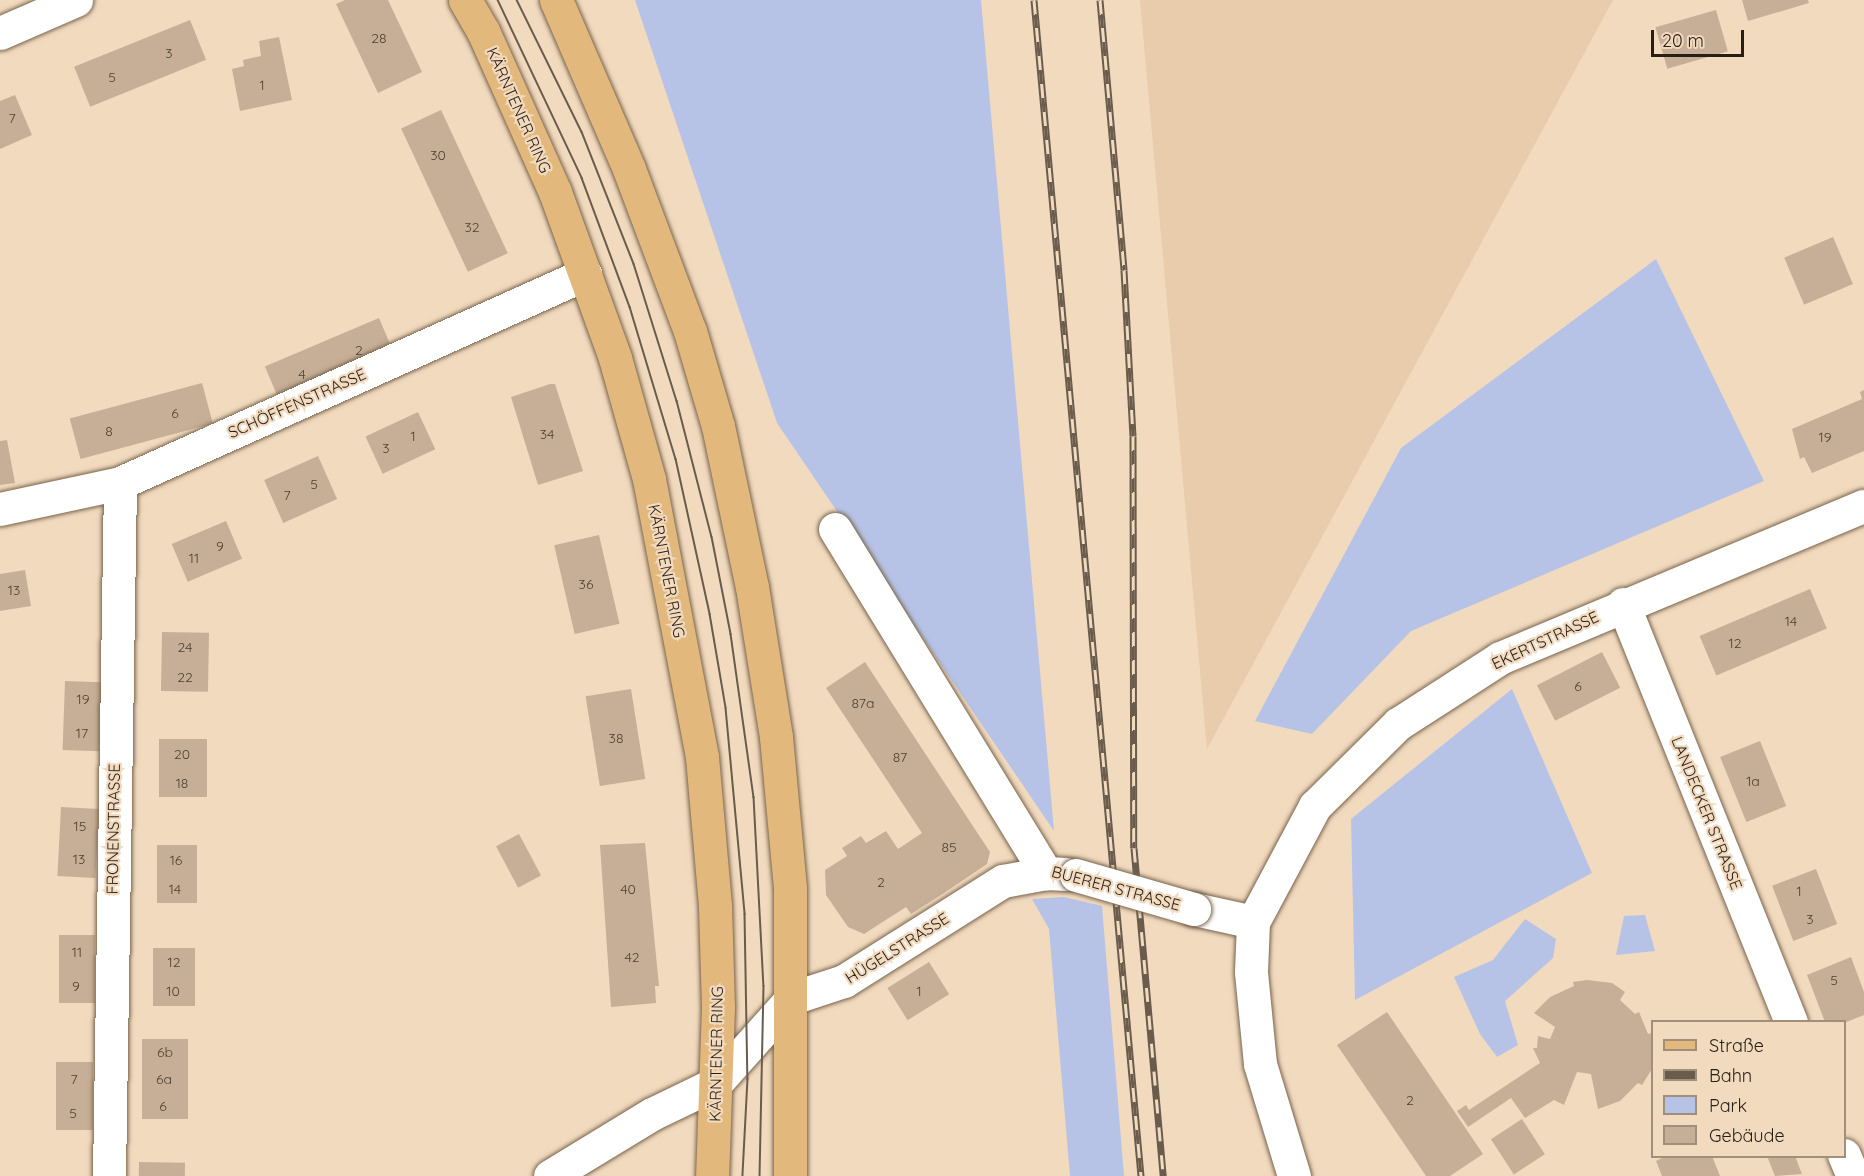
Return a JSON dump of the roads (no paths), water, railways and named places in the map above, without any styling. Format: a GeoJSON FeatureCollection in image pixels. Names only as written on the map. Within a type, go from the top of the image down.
{"type":"FeatureCollection","features":[{"type":"Feature","properties":{"kind":"main road","name":"KÄRNTENER RING"},"geometry":{"type":"LineString","coordinates":[[465,0],[483,31],[555,192],[615,358],[649,479],[702,757],[715,906],[716,1083],[712,1176]]}},
{"type":"Feature","properties":{"kind":"main road"},"geometry":{"type":"LineString","coordinates":[[556,0],[629,170],[682,310],[718,426],[752,587],[776,737],[790,889],[792,998],[789,1176]]}},
{"type":"Feature","properties":{"kind":"street"},"geometry":{"type":"LineString","coordinates":[[0,33],[76,0]]}},
{"type":"Feature","properties":{"kind":"street","name":"SCHÖFFENSTRASSE"},"geometry":{"type":"LineString","coordinates":[[0,509],[120,483],[585,274]]}},
{"type":"Feature","properties":{"kind":"street","name":"FRONENSTRASSE"},"geometry":{"type":"LineString","coordinates":[[109,1176],[120,483]]}},
{"type":"Feature","properties":{"kind":"street","name":"EKERTSTRASSE"},"geometry":{"type":"LineString","coordinates":[[1253,922],[1315,806],[1398,724],[1500,658],[1623,604],[1864,506]]}},
{"type":"Feature","properties":{"kind":"street","name":"BUERER STRASSE"},"geometry":{"type":"LineString","coordinates":[[834,529],[1061,874],[1253,922]]}},
{"type":"Feature","properties":{"kind":"street","name":"LANDECKER STRASSE"},"geometry":{"type":"LineString","coordinates":[[1623,604],[1790,1020]]}},
{"type":"Feature","properties":{"kind":"street","name":"HÜGELSTRASSE"},"geometry":{"type":"LineString","coordinates":[[792,998],[844,981],[1003,881],[1061,874]]}},
{"type":"Feature","properties":{"kind":"street"},"geometry":{"type":"LineString","coordinates":[[1253,922],[1251,972],[1260,1064],[1294,1176]]}},
{"type":"Feature","properties":{"kind":"street"},"geometry":{"type":"LineString","coordinates":[[567,1171],[652,1114],[716,1083],[792,998]]}},
{"type":"Feature","properties":{"kind":"street"},"geometry":{"type":"LineString","coordinates":[[1846,1158],[1853,1176]]}},
{"type":"Feature","properties":{"kind":"tram line"},"geometry":{"type":"LineString","coordinates":[[498,0],[582,178],[630,307],[676,459],[710,614],[726,708],[745,914],[748,1079],[743,1176]]}},
{"type":"Feature","properties":{"kind":"tram line"},"geometry":{"type":"LineString","coordinates":[[517,0],[582,132],[634,264],[677,401],[712,537],[731,634],[754,797],[764,986],[760,1176]]}},
{"type":"Feature","properties":{"kind":"railway"},"geometry":{"type":"LineString","coordinates":[[1034,0],[1141,1176]]}},
{"type":"Feature","properties":{"kind":"railway"},"geometry":{"type":"LineString","coordinates":[[1100,0],[1124,270],[1133,436],[1134,848],[1163,1176]]}}]}
